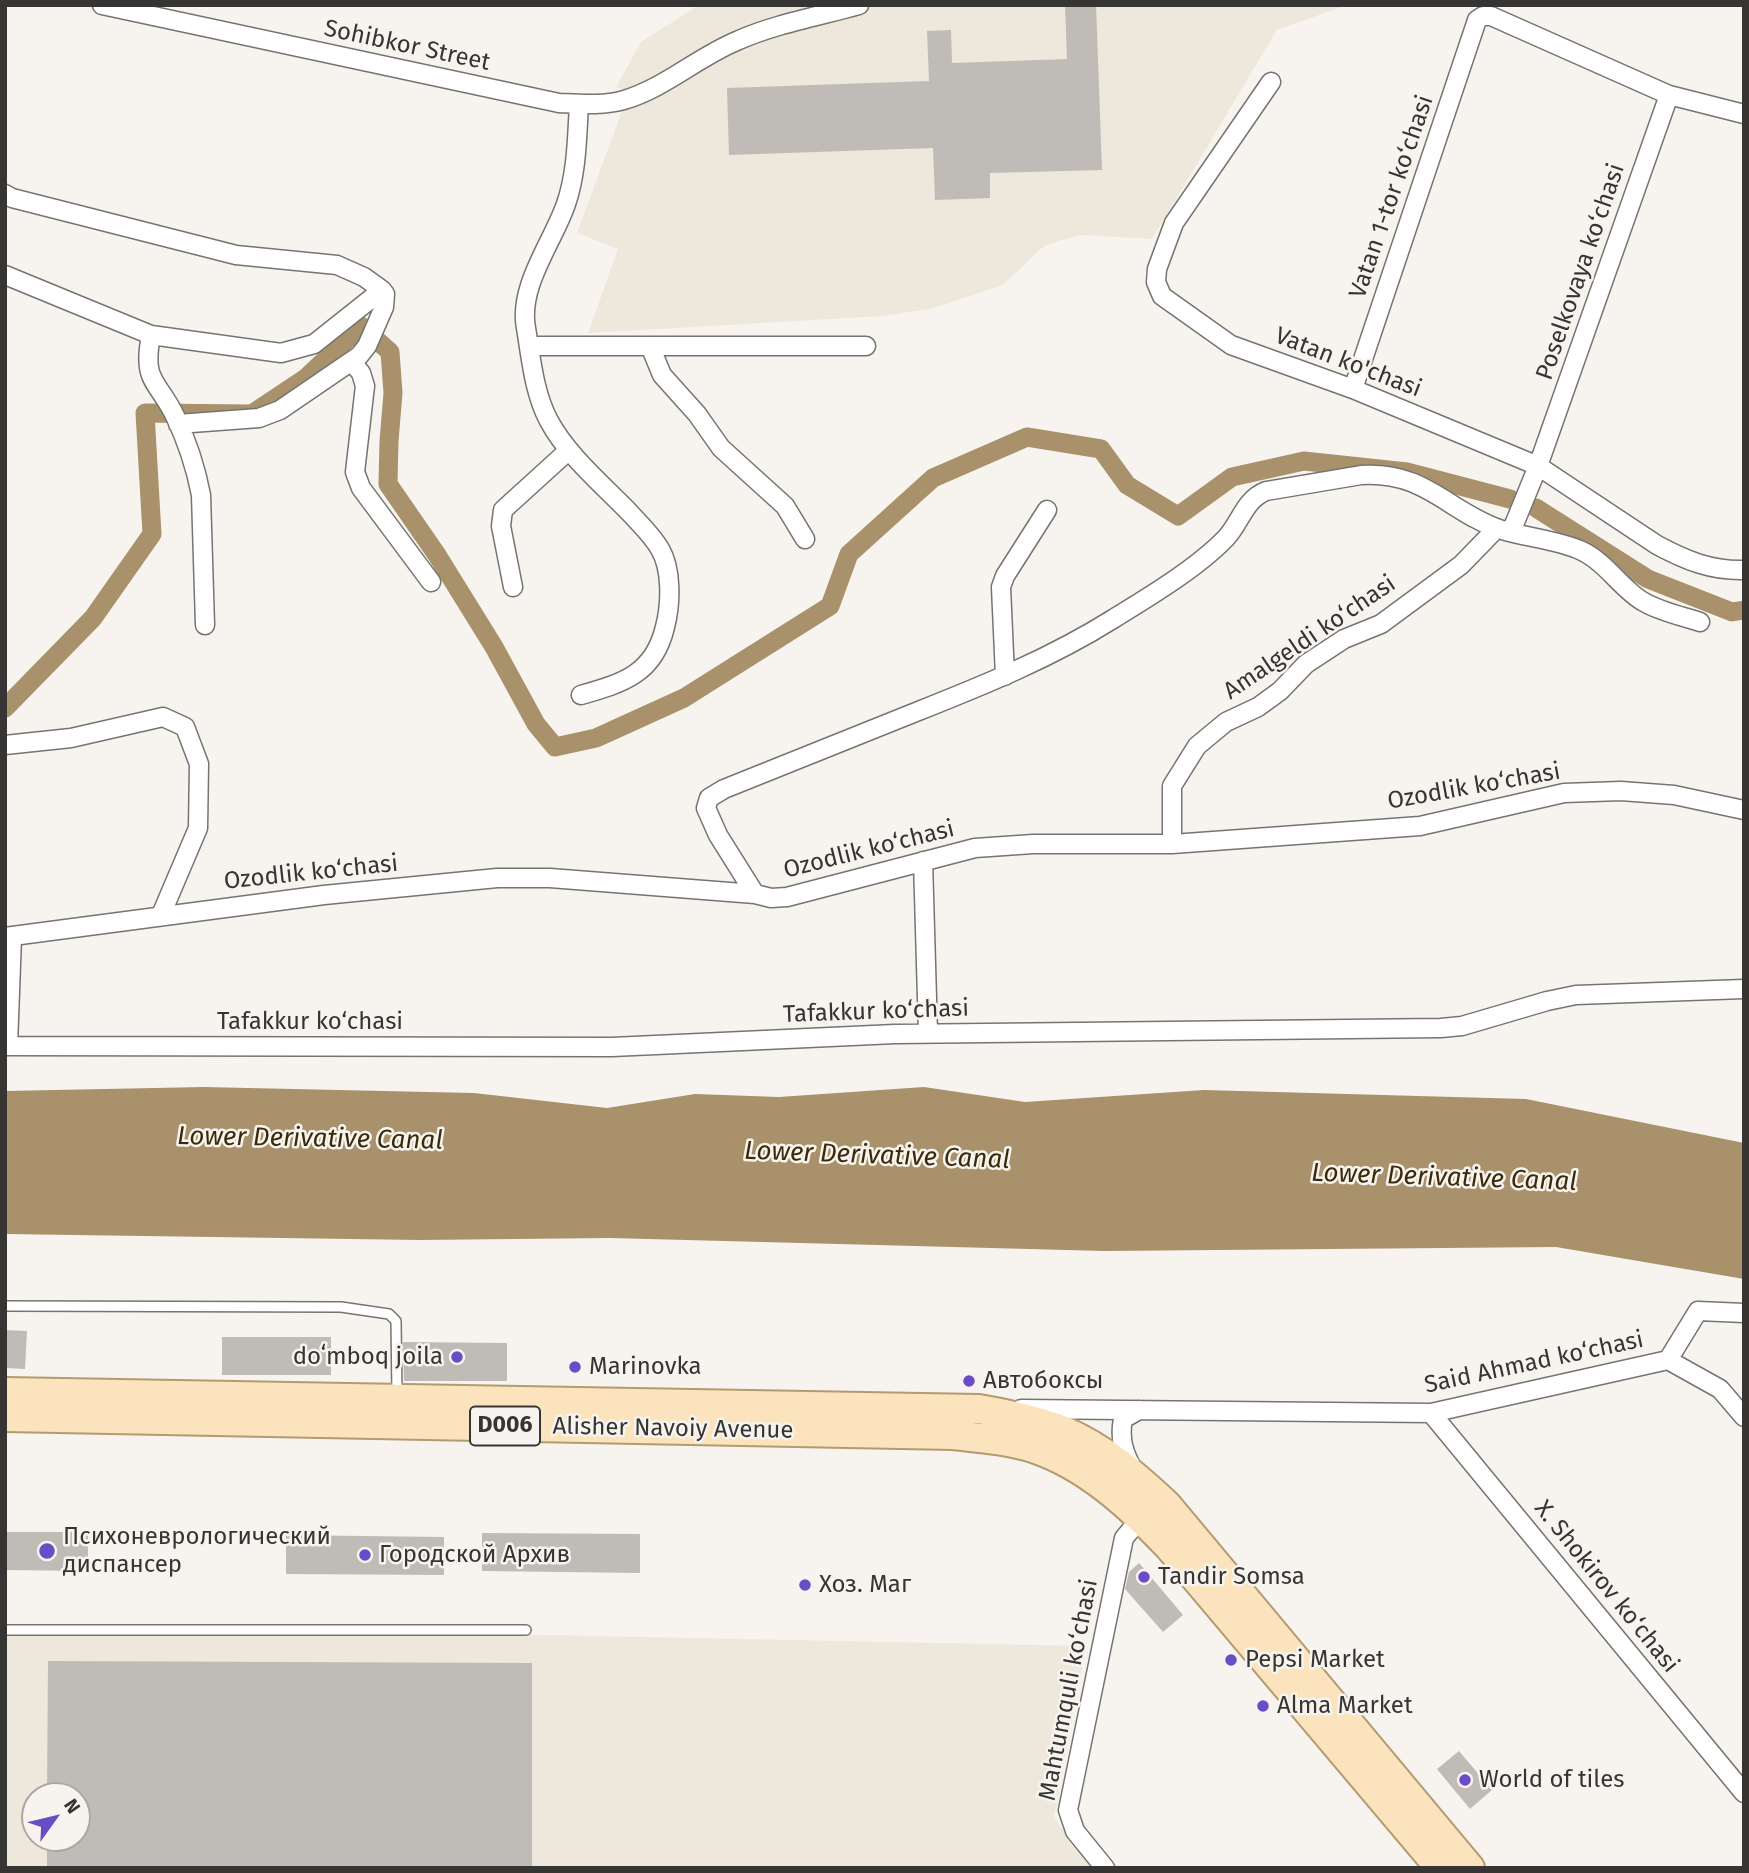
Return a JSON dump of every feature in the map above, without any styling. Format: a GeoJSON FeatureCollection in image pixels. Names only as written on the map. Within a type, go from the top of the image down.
{"type":"FeatureCollection","features":[{"type":"Feature","properties":{"kind":"main road","name":"Alisher Navoiy Avenue"},"geometry":{"type":"LineString","coordinates":[[5,1392],[307,1410],[953,1435],[1005,1441],[1060,1460],[1094,1479],[1141,1518]]}},
{"type":"Feature","properties":{"kind":"main road","name":"Alisher Navoiy Avenue"},"geometry":{"type":"LineString","coordinates":[[5,1417],[307,1410],[396,1398],[979,1409]]}},
{"type":"Feature","properties":{"kind":"main road","name":"D006"},"geometry":{"type":"LineString","coordinates":[[979,1409],[1027,1418],[1067,1432],[1140,1480],[1167,1505],[1470,1868]]}},
{"type":"Feature","properties":{"kind":"main road","name":"D006"},"geometry":{"type":"LineString","coordinates":[[1141,1518],[1169,1546],[1440,1868]]}},
{"type":"Feature","properties":{"kind":"street","name":"Sohibkor Street"},"geometry":{"type":"LineString","coordinates":[[102,5],[559,103],[579,104],[622,101],[642,93],[714,50],[742,38],[859,5]]}},
{"type":"Feature","properties":{"kind":"street","name":"Vatan 1-tor ko‘chasi"},"geometry":{"type":"LineString","coordinates":[[1353,389],[1477,20],[1490,16],[1669,94]]}},
{"type":"Feature","properties":{"kind":"street","name":"Vatan ko'chasi"},"geometry":{"type":"LineString","coordinates":[[1271,82],[1174,223],[1157,269],[1156,282],[1162,296],[1231,345],[1353,389],[1538,466],[1657,545],[1705,567],[1721,570],[1743,569]]}},
{"type":"Feature","properties":{"kind":"street"},"geometry":{"type":"LineString","coordinates":[[1669,94],[1744,114]]}},
{"type":"Feature","properties":{"kind":"street","name":"Poselkovaya ko‘chasi"},"geometry":{"type":"LineString","coordinates":[[1504,530],[1538,466],[1669,94]]}},
{"type":"Feature","properties":{"kind":"street"},"geometry":{"type":"LineString","coordinates":[[579,104],[575,164],[567,202],[528,289],[524,310],[537,391],[549,420],[569,450],[649,533],[661,550],[666,564],[669,595],[667,623],[661,645],[644,669],[618,685],[581,695]]}},
{"type":"Feature","properties":{"kind":"street"},"geometry":{"type":"LineString","coordinates":[[5,194],[236,255],[337,265],[364,277],[382,290],[385,295],[384,307],[370,338],[353,363],[280,410],[259,418],[178,424]]}},
{"type":"Feature","properties":{"kind":"street"},"geometry":{"type":"LineString","coordinates":[[5,275],[151,335],[282,353],[314,344],[382,290]]}},
{"type":"Feature","properties":{"kind":"street"},"geometry":{"type":"LineString","coordinates":[[151,335],[147,354],[148,367],[153,383],[178,424],[197,475],[201,495],[205,625]]}},
{"type":"Feature","properties":{"kind":"street"},"geometry":{"type":"LineString","coordinates":[[531,346],[866,345]]}},
{"type":"Feature","properties":{"kind":"street"},"geometry":{"type":"LineString","coordinates":[[650,346],[662,375],[697,414],[721,448],[785,506],[805,539]]}},
{"type":"Feature","properties":{"kind":"street"},"geometry":{"type":"LineString","coordinates":[[353,363],[361,373],[365,386],[355,472],[360,488],[431,582]]}},
{"type":"Feature","properties":{"kind":"street"},"geometry":{"type":"LineString","coordinates":[[513,587],[501,526],[503,510],[569,450]]}},
{"type":"Feature","properties":{"kind":"street"},"geometry":{"type":"LineString","coordinates":[[755,894],[718,835],[706,808],[709,798],[724,789],[1006,676],[1077,641],[1172,580],[1226,538],[1248,503],[1256,495],[1266,491],[1361,475],[1397,477],[1426,487],[1453,505],[1504,530],[1582,551],[1600,562],[1644,603],[1700,622]]}},
{"type":"Feature","properties":{"kind":"street"},"geometry":{"type":"LineString","coordinates":[[1006,676],[1001,587],[1005,576],[1047,510]]}},
{"type":"Feature","properties":{"kind":"street","name":"Amalgeldi ko‘chasi"},"geometry":{"type":"LineString","coordinates":[[1172,844],[1172,786],[1197,746],[1226,722],[1258,707],[1280,691],[1306,664],[1343,639],[1381,624],[1504,530]]}},
{"type":"Feature","properties":{"kind":"street"},"geometry":{"type":"LineString","coordinates":[[5,745],[71,738],[163,717],[185,727],[199,764],[198,828],[161,915]]}},
{"type":"Feature","properties":{"kind":"street","name":"Ozodlik ko‘chasi"},"geometry":{"type":"LineString","coordinates":[[8,937],[324,895],[497,878],[550,878],[755,894],[771,898],[787,897],[975,849],[1033,844],[1172,844],[1420,826],[1564,793],[1621,791],[1661,794],[1744,810]]}},
{"type":"Feature","properties":{"kind":"street"},"geometry":{"type":"LineString","coordinates":[[923,861],[928,1033]]}},
{"type":"Feature","properties":{"kind":"street"},"geometry":{"type":"LineString","coordinates":[[6,1046],[8,937]]}},
{"type":"Feature","properties":{"kind":"street","name":"Tafakkur ko‘chasi"},"geometry":{"type":"LineString","coordinates":[[6,1046],[611,1047],[928,1033],[1441,1028],[1462,1026],[1576,995],[1744,989]]}},
{"type":"Feature","properties":{"kind":"street","name":"Said Ahmad ko‘chasi"},"geometry":{"type":"LineString","coordinates":[[979,1409],[1431,1412],[1668,1360],[1698,1311],[1744,1313]]}},
{"type":"Feature","properties":{"kind":"street"},"geometry":{"type":"LineString","coordinates":[[1668,1360],[1720,1388],[1744,1417]]}},
{"type":"Feature","properties":{"kind":"street"},"geometry":{"type":"LineString","coordinates":[[1139,1410],[1124,1419],[1120,1433],[1126,1457],[1140,1480]]}},
{"type":"Feature","properties":{"kind":"street","name":"X. Shokirov ko‘chasi"},"geometry":{"type":"LineString","coordinates":[[1431,1412],[1744,1793]]}},
{"type":"Feature","properties":{"kind":"street","name":"Mahtumquli ko‘chasi"},"geometry":{"type":"LineString","coordinates":[[1105,1868],[1075,1831],[1068,1811],[1124,1538],[1141,1518]]}},
{"type":"Feature","properties":{"kind":"lane"},"geometry":{"type":"LineString","coordinates":[[5,1306],[341,1307],[389,1314],[396,1321],[396,1398]]}},
{"type":"Feature","properties":{"kind":"lane"},"geometry":{"type":"LineString","coordinates":[[5,1630],[526,1630]]}},
{"type":"Feature","properties":{"kind":"shaded area"},"geometry":{"type":"Polygon","coordinates":[[[699,5],[1347,5],[1277,30],[1152,239],[1081,235],[1062,240],[1044,246],[1003,285],[934,308],[883,316],[588,333],[618,249],[577,233],[629,92],[616,87],[641,42],[699,5]]]}},
{"type":"Feature","properties":{"kind":"shaded area"},"geometry":{"type":"Polygon","coordinates":[[[5,1624],[1086,1646],[1054,1818],[1094,1868],[5,1868],[5,1624]]]}},
{"type":"Feature","properties":{"kind":"water","name":"Lower Derivative Canal"},"geometry":{"type":"Polygon","coordinates":[[[204,1087],[474,1093],[607,1108],[695,1094],[779,1097],[924,1087],[1025,1102],[1204,1090],[1526,1099],[1744,1143],[1744,1279],[1556,1247],[1105,1251],[610,1238],[420,1240],[5,1234],[5,1091],[204,1087]]]}},
{"type":"Feature","properties":{"kind":"building"},"geometry":{"type":"Polygon","coordinates":[[[1065,5],[1096,5],[1102,170],[990,173],[990,198],[935,200],[933,148],[729,155],[727,88],[929,81],[927,31],[951,30],[952,63],[1067,59],[1065,5]]]}},
{"type":"Feature","properties":{"kind":"building"},"geometry":{"type":"Polygon","coordinates":[[[5,1330],[27,1331],[25,1369],[5,1368],[5,1330]]]}},
{"type":"Feature","properties":{"kind":"building"},"geometry":{"type":"Polygon","coordinates":[[[222,1337],[331,1337],[331,1375],[222,1375],[222,1337]]]}},
{"type":"Feature","properties":{"kind":"building"},"geometry":{"type":"Polygon","coordinates":[[[403,1342],[507,1343],[507,1381],[404,1381],[403,1342]]]}},
{"type":"Feature","properties":{"kind":"building","name":"Психоневрологический диспансер"},"geometry":{"type":"Polygon","coordinates":[[[5,1532],[88,1532],[88,1571],[5,1570],[5,1532]]]}},
{"type":"Feature","properties":{"kind":"building"},"geometry":{"type":"Polygon","coordinates":[[[482,1533],[640,1534],[640,1573],[482,1571],[482,1533]]]}},
{"type":"Feature","properties":{"kind":"building","name":"Городской Архив"},"geometry":{"type":"Polygon","coordinates":[[[286,1535],[444,1537],[444,1575],[286,1574],[286,1535]]]}},
{"type":"Feature","properties":{"kind":"building"},"geometry":{"type":"Polygon","coordinates":[[[1139,1563],[1183,1615],[1163,1632],[1125,1589],[1129,1572],[1139,1563]]]}},
{"type":"Feature","properties":{"kind":"building"},"geometry":{"type":"Polygon","coordinates":[[[48,1661],[532,1663],[532,1868],[47,1868],[47,1852],[91,1852],[91,1782],[47,1782],[48,1661]]]}},
{"type":"Feature","properties":{"kind":"building","name":"World of tiles"},"geometry":{"type":"Polygon","coordinates":[[[1459,1751],[1492,1790],[1470,1809],[1437,1769],[1459,1751]]]}},
{"type":"Feature","properties":{"kind":"waterway"},"geometry":{"type":"LineString","coordinates":[[5,708],[93,618],[152,534],[145,413],[252,414],[306,378],[361,326],[390,352],[393,393],[388,484],[437,555],[494,647],[536,724],[555,747],[596,738],[684,698],[830,606],[849,554],[933,478],[1027,437],[1101,449],[1127,485],[1178,516],[1232,477],[1304,461],[1407,472],[1510,499]]}},
{"type":"Feature","properties":{"kind":"waterway"},"geometry":{"type":"LineString","coordinates":[[1536,508],[1648,579],[1732,612],[1744,610]]}},
{"type":"Feature","properties":{"kind":"place","name":"doʻmboq joila"},"geometry":{"type":"Point","coordinates":[457,1357]}},
{"type":"Feature","properties":{"kind":"place","name":"Marinovka"},"geometry":{"type":"Point","coordinates":[575,1367]}},
{"type":"Feature","properties":{"kind":"place","name":"Автобоксы"},"geometry":{"type":"Point","coordinates":[969,1381]}},
{"type":"Feature","properties":{"kind":"place","name":"Психоневрологический диспансер"},"geometry":{"type":"Point","coordinates":[47,1551]}},
{"type":"Feature","properties":{"kind":"place","name":"Городской Архив"},"geometry":{"type":"Point","coordinates":[365,1555]}},
{"type":"Feature","properties":{"kind":"place","name":"Tandir Somsa"},"geometry":{"type":"Point","coordinates":[1144,1577]}},
{"type":"Feature","properties":{"kind":"place","name":"Хоз. Маг"},"geometry":{"type":"Point","coordinates":[805,1585]}},
{"type":"Feature","properties":{"kind":"place","name":"Pepsi Market"},"geometry":{"type":"Point","coordinates":[1231,1660]}},
{"type":"Feature","properties":{"kind":"place","name":"Alma Market"},"geometry":{"type":"Point","coordinates":[1263,1706]}},
{"type":"Feature","properties":{"kind":"place","name":"World of tiles"},"geometry":{"type":"Point","coordinates":[1465,1780]}}]}
